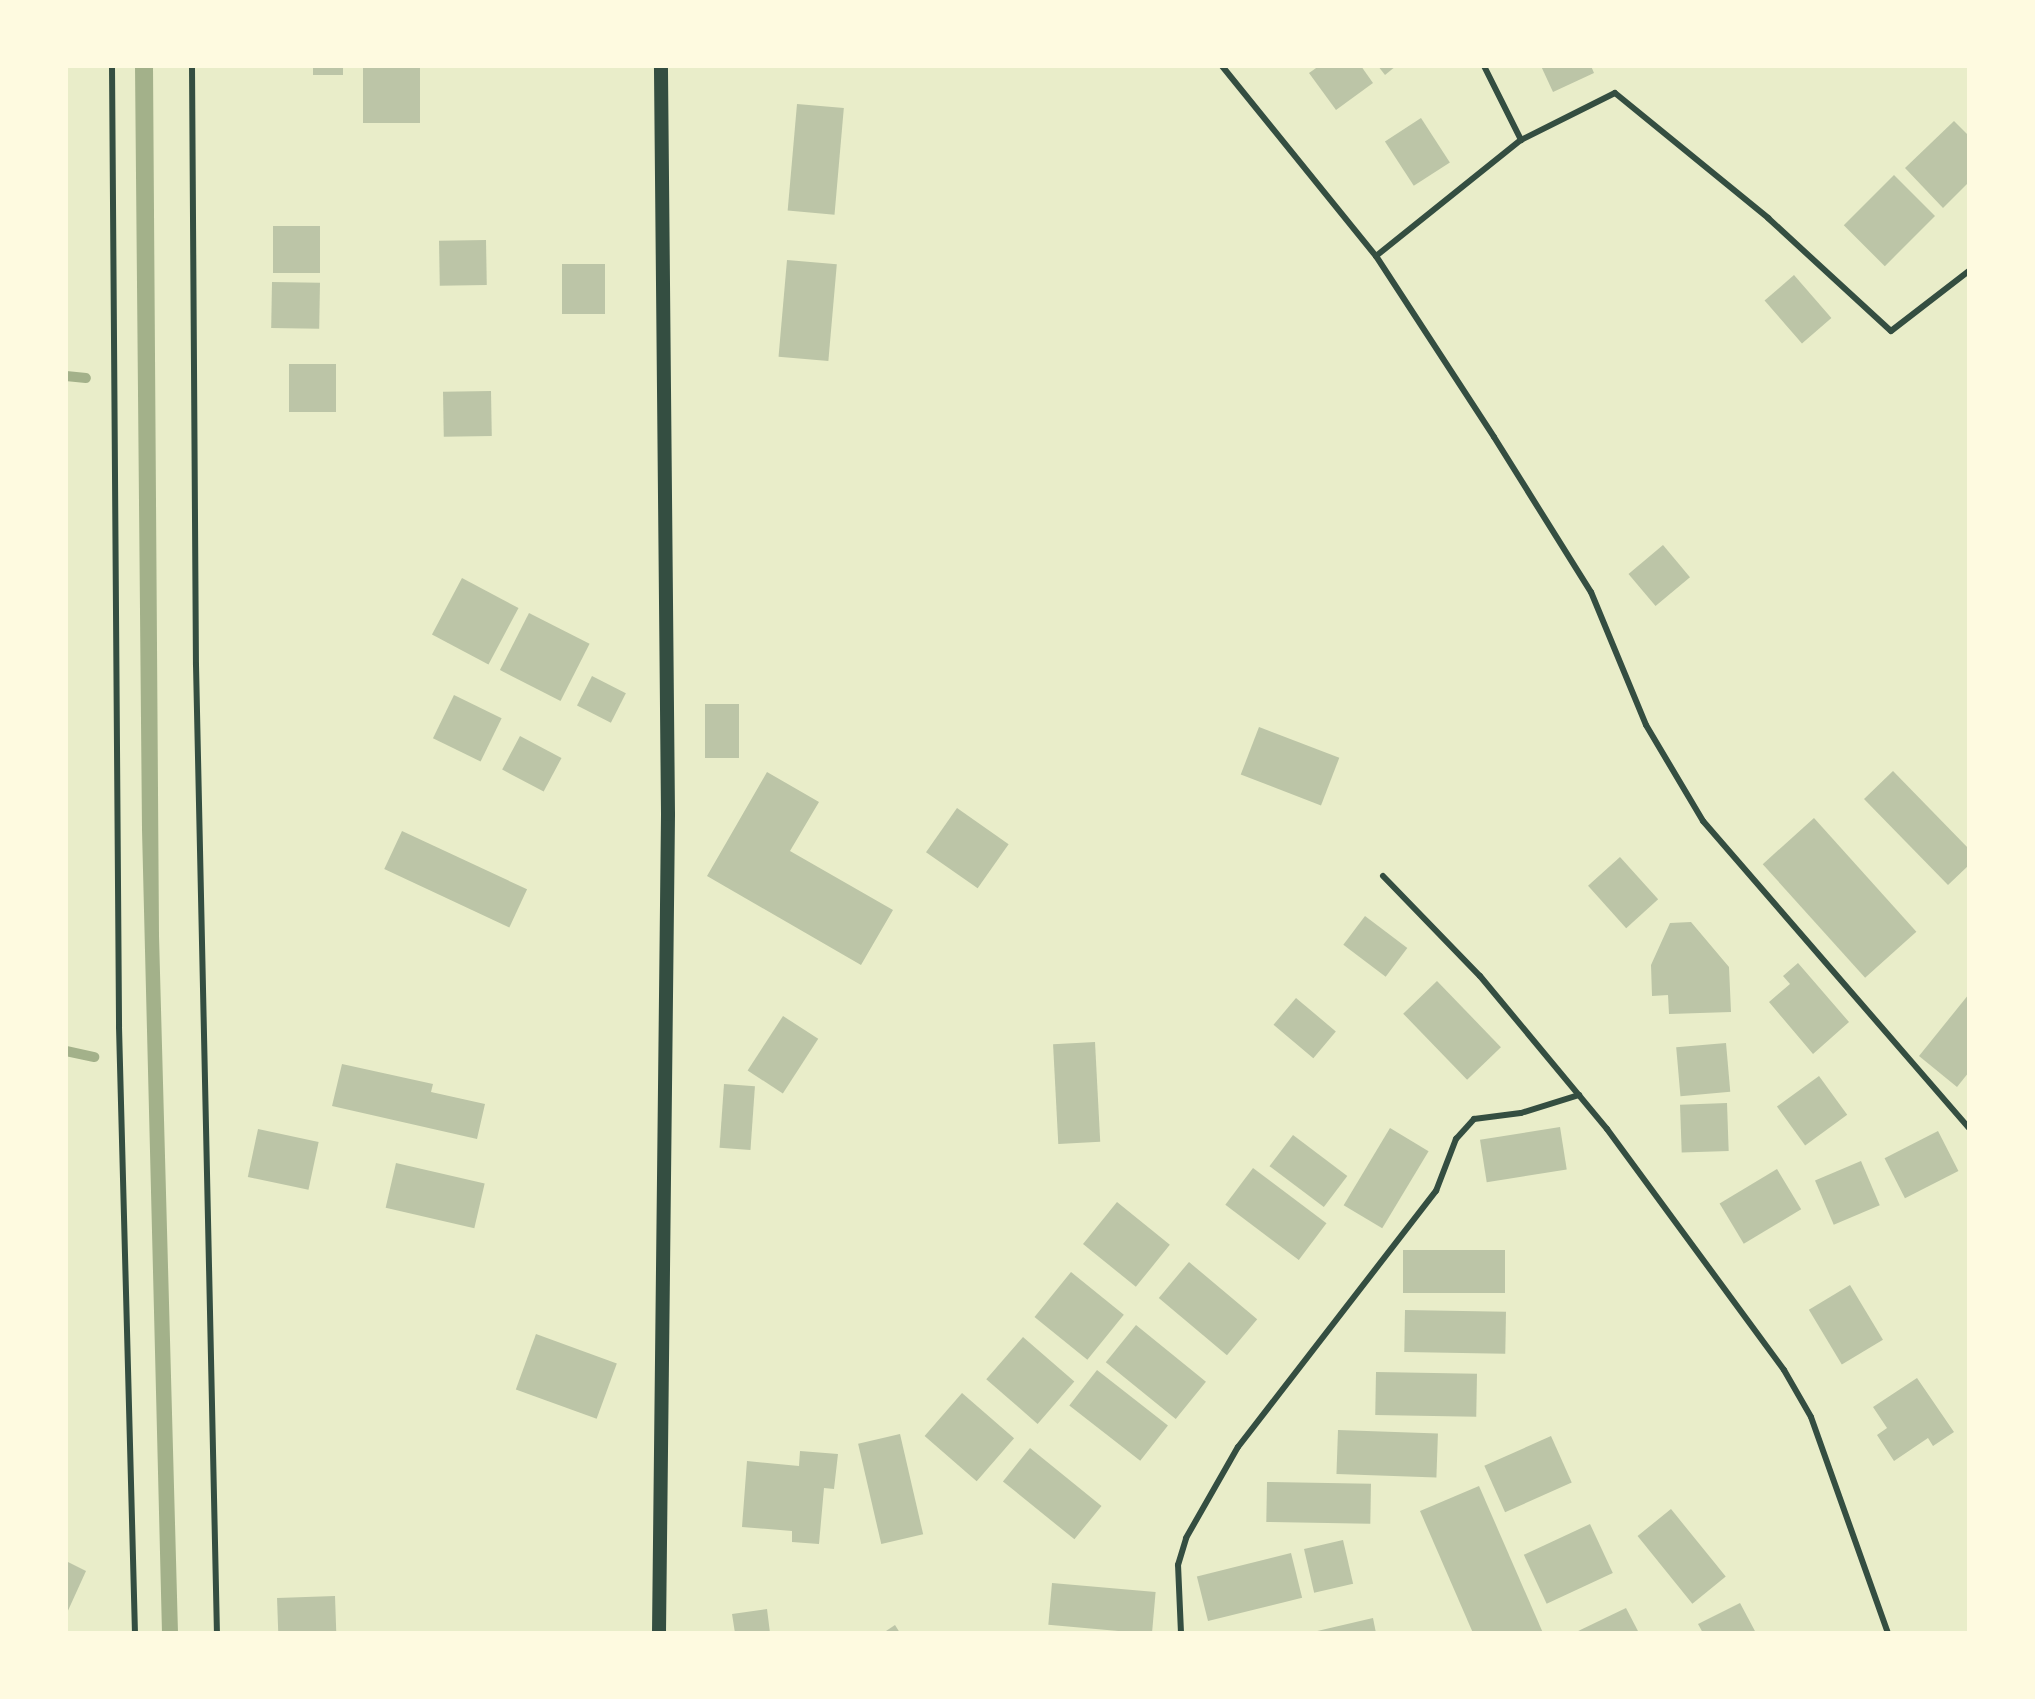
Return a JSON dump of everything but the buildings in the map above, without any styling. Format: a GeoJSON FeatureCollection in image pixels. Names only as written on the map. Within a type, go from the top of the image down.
{"type":"FeatureCollection","features":[{"type":"Feature","properties":{"kind":"street"},"geometry":{"type":"LineString","coordinates":[[659,1633],[668,814],[661,66]]}},
{"type":"Feature","properties":{"kind":"lane"},"geometry":{"type":"LineString","coordinates":[[112,66],[119,1027],[135,1633]]}},
{"type":"Feature","properties":{"kind":"lane"},"geometry":{"type":"LineString","coordinates":[[192,66],[196,665],[217,1633]]}},
{"type":"Feature","properties":{"kind":"lane"},"geometry":{"type":"LineString","coordinates":[[1222,66],[1231,72],[1376,256],[1591,592],[1646,725],[1703,821],[1969,1128]]}},
{"type":"Feature","properties":{"kind":"lane"},"geometry":{"type":"LineString","coordinates":[[1231,72],[1238,66]]}},
{"type":"Feature","properties":{"kind":"lane"},"geometry":{"type":"LineString","coordinates":[[1484,66],[1521,140]]}},
{"type":"Feature","properties":{"kind":"lane"},"geometry":{"type":"LineString","coordinates":[[1376,256],[1521,140],[1615,93],[1768,218],[1891,331],[1969,271]]}},
{"type":"Feature","properties":{"kind":"lane"},"geometry":{"type":"LineString","coordinates":[[1383,876],[1480,976],[1579,1095],[1784,1370],[1811,1417],[1888,1633]]}},
{"type":"Feature","properties":{"kind":"lane"},"geometry":{"type":"LineString","coordinates":[[1181,1633],[1178,1565],[1186,1538],[1238,1447],[1436,1191],[1456,1139],[1474,1119],[1521,1113],[1579,1095]]}},
{"type":"Feature","properties":{"kind":"shaded area"},"geometry":{"type":"Polygon","coordinates":[[[135,66],[153,66],[159,936],[178,1633],[162,1633],[142,830],[135,66]]]}},
{"type":"Feature","properties":{"kind":"waterway"},"geometry":{"type":"LineString","coordinates":[[66,376],[86,378]]}},
{"type":"Feature","properties":{"kind":"waterway"},"geometry":{"type":"LineString","coordinates":[[66,1051],[94,1057]]}}]}
